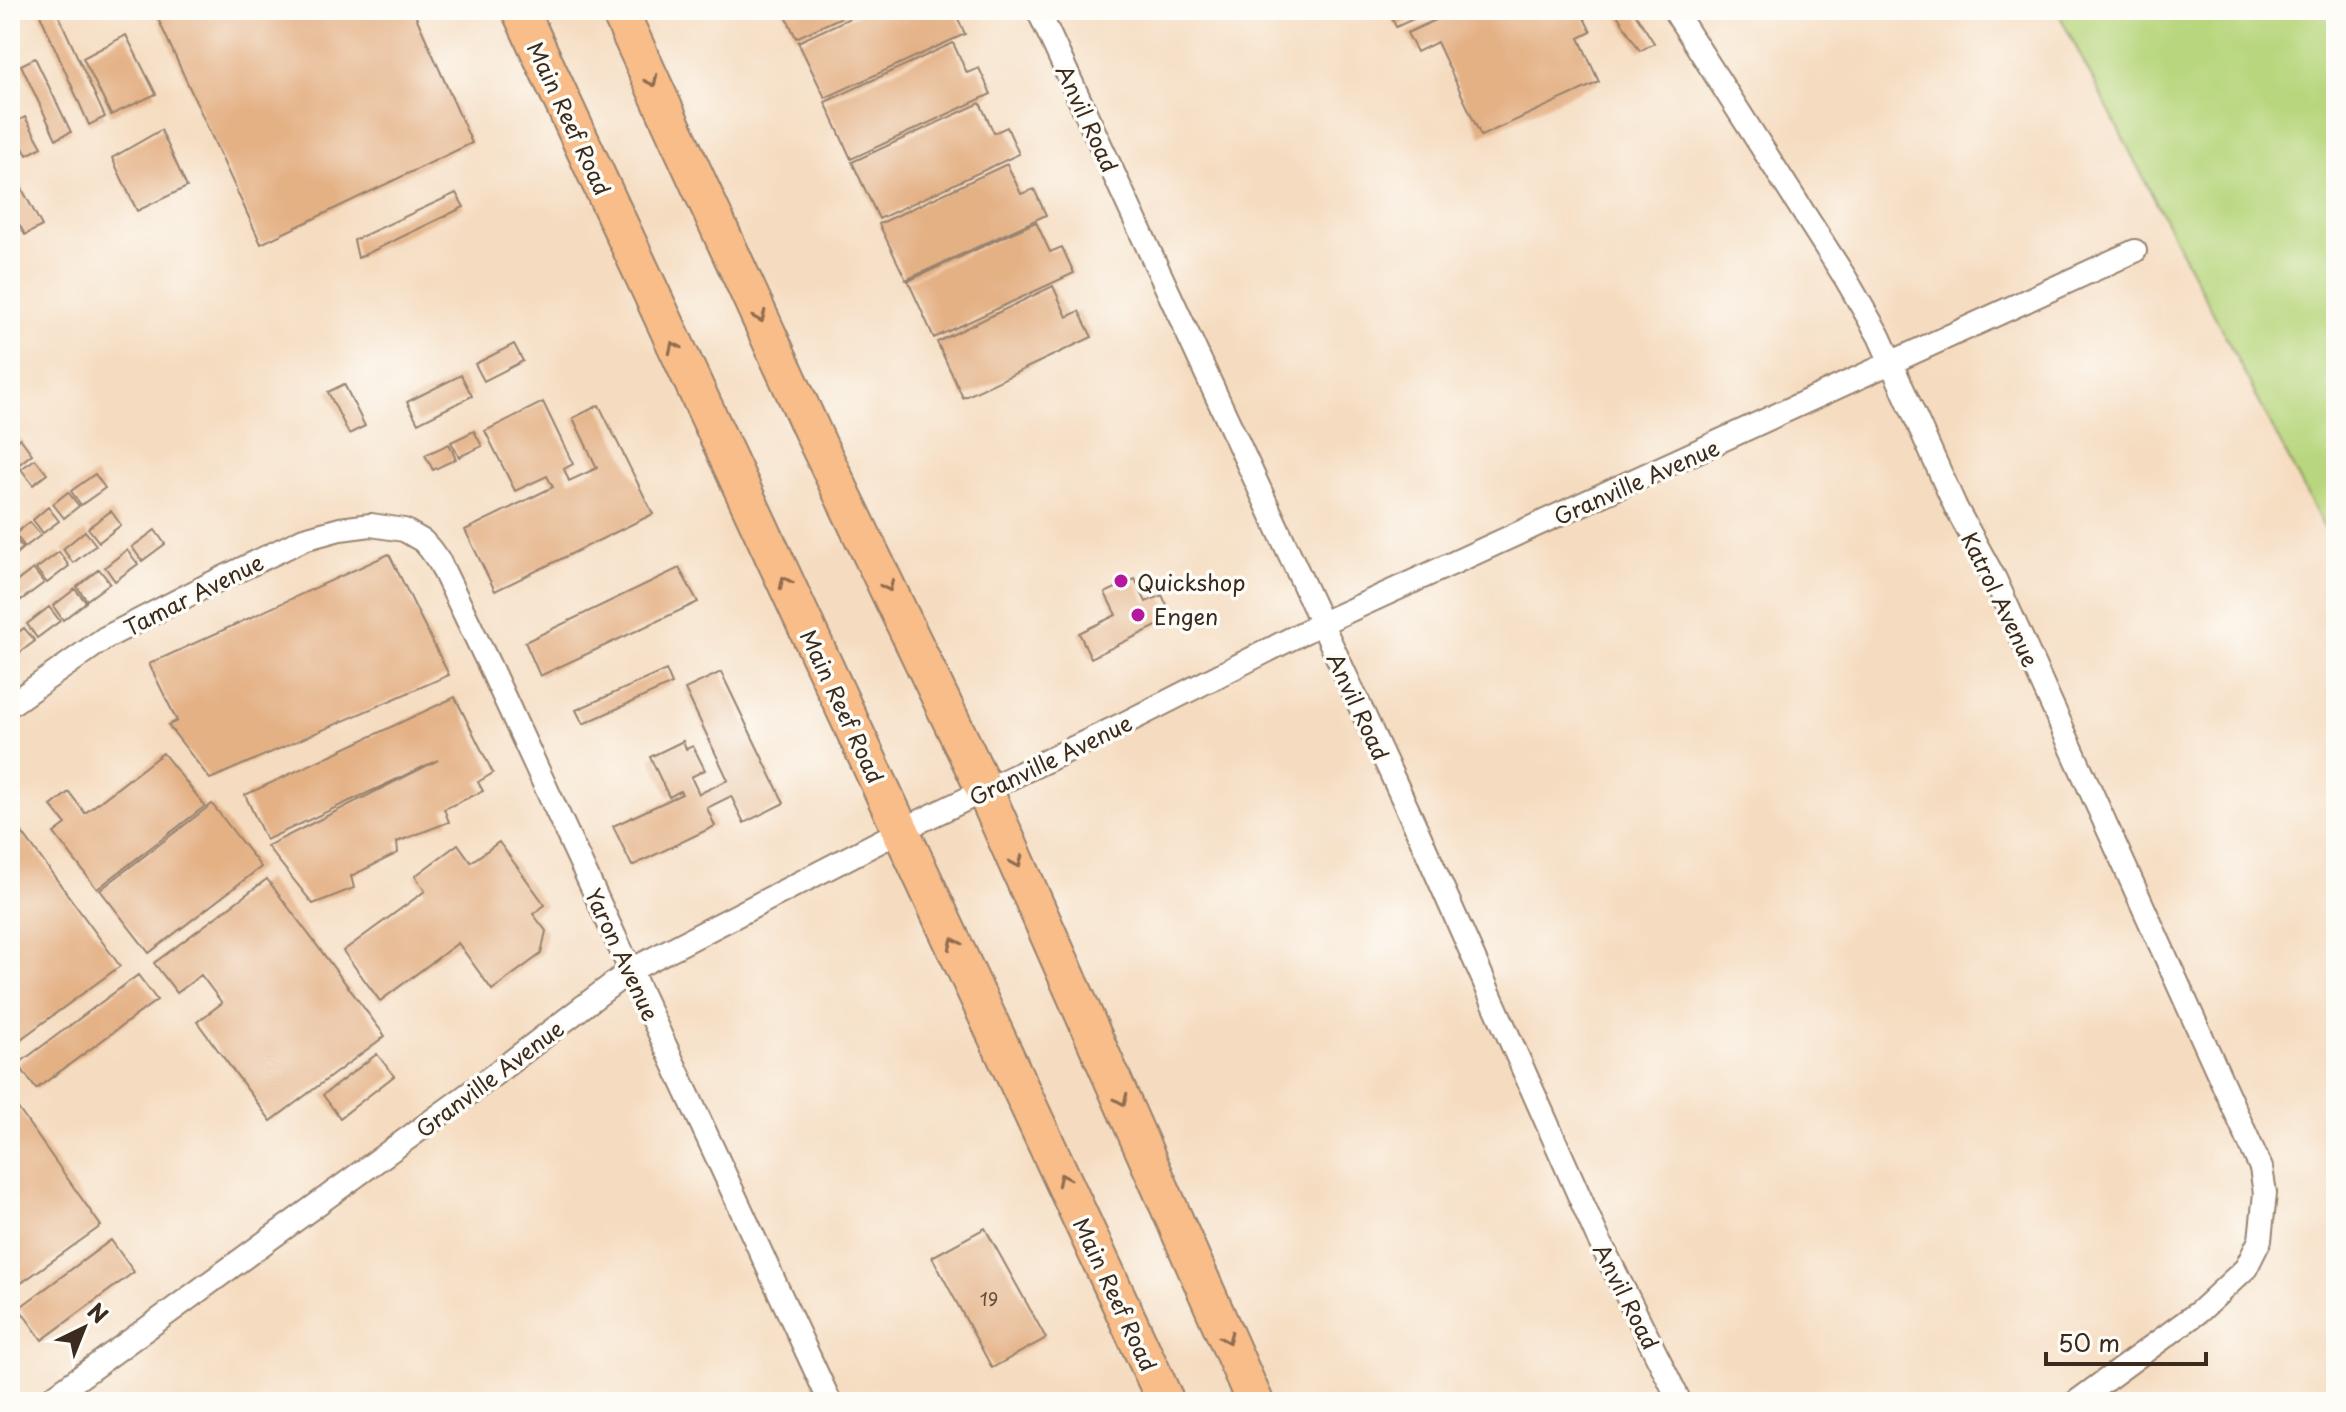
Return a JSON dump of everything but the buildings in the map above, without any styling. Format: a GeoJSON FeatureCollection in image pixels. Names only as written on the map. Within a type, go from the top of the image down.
{"type":"FeatureCollection","features":[{"type":"Feature","properties":{"kind":"main road","name":"Main Reef Road"},"geometry":{"type":"LineString","coordinates":[[520,10],[1166,1402]]}},
{"type":"Feature","properties":{"kind":"main road"},"geometry":{"type":"LineString","coordinates":[[619,10],[819,446],[985,791],[1255,1402]]}},
{"type":"Feature","properties":{"kind":"street","name":"Anvil Road"},"geometry":{"type":"LineString","coordinates":[[1038,10],[1413,821],[1597,1236],[1680,1402]]}},
{"type":"Feature","properties":{"kind":"street","name":"Katrol Avenue"},"geometry":{"type":"LineString","coordinates":[[1674,10],[1846,279],[1891,363],[1956,508],[1995,579],[2261,1168],[2265,1193],[2260,1240],[2246,1268],[2227,1288],[2076,1402]]}},
{"type":"Feature","properties":{"kind":"street","name":"Granville Avenue"},"geometry":{"type":"LineString","coordinates":[[46,1402],[474,1090],[631,970],[902,830],[1320,624],[2135,251]]}},
{"type":"Feature","properties":{"kind":"street","name":"Tamar Avenue"},"geometry":{"type":"LineString","coordinates":[[10,705],[105,638],[304,539],[354,527],[392,527]]}},
{"type":"Feature","properties":{"kind":"street","name":"Yaron Avenue"},"geometry":{"type":"LineString","coordinates":[[392,527],[423,541],[440,563],[830,1402]]}},
{"type":"Feature","properties":{"kind":"green space"},"geometry":{"type":"Polygon","coordinates":[[[2057,10],[2336,10],[2336,551],[2060,16],[2057,10]]]}},
{"type":"Feature","properties":{"kind":"place","name":"Quickshop"},"geometry":{"type":"Point","coordinates":[1121,581]}},
{"type":"Feature","properties":{"kind":"place","name":"Engen"},"geometry":{"type":"Point","coordinates":[1138,615]}}]}
